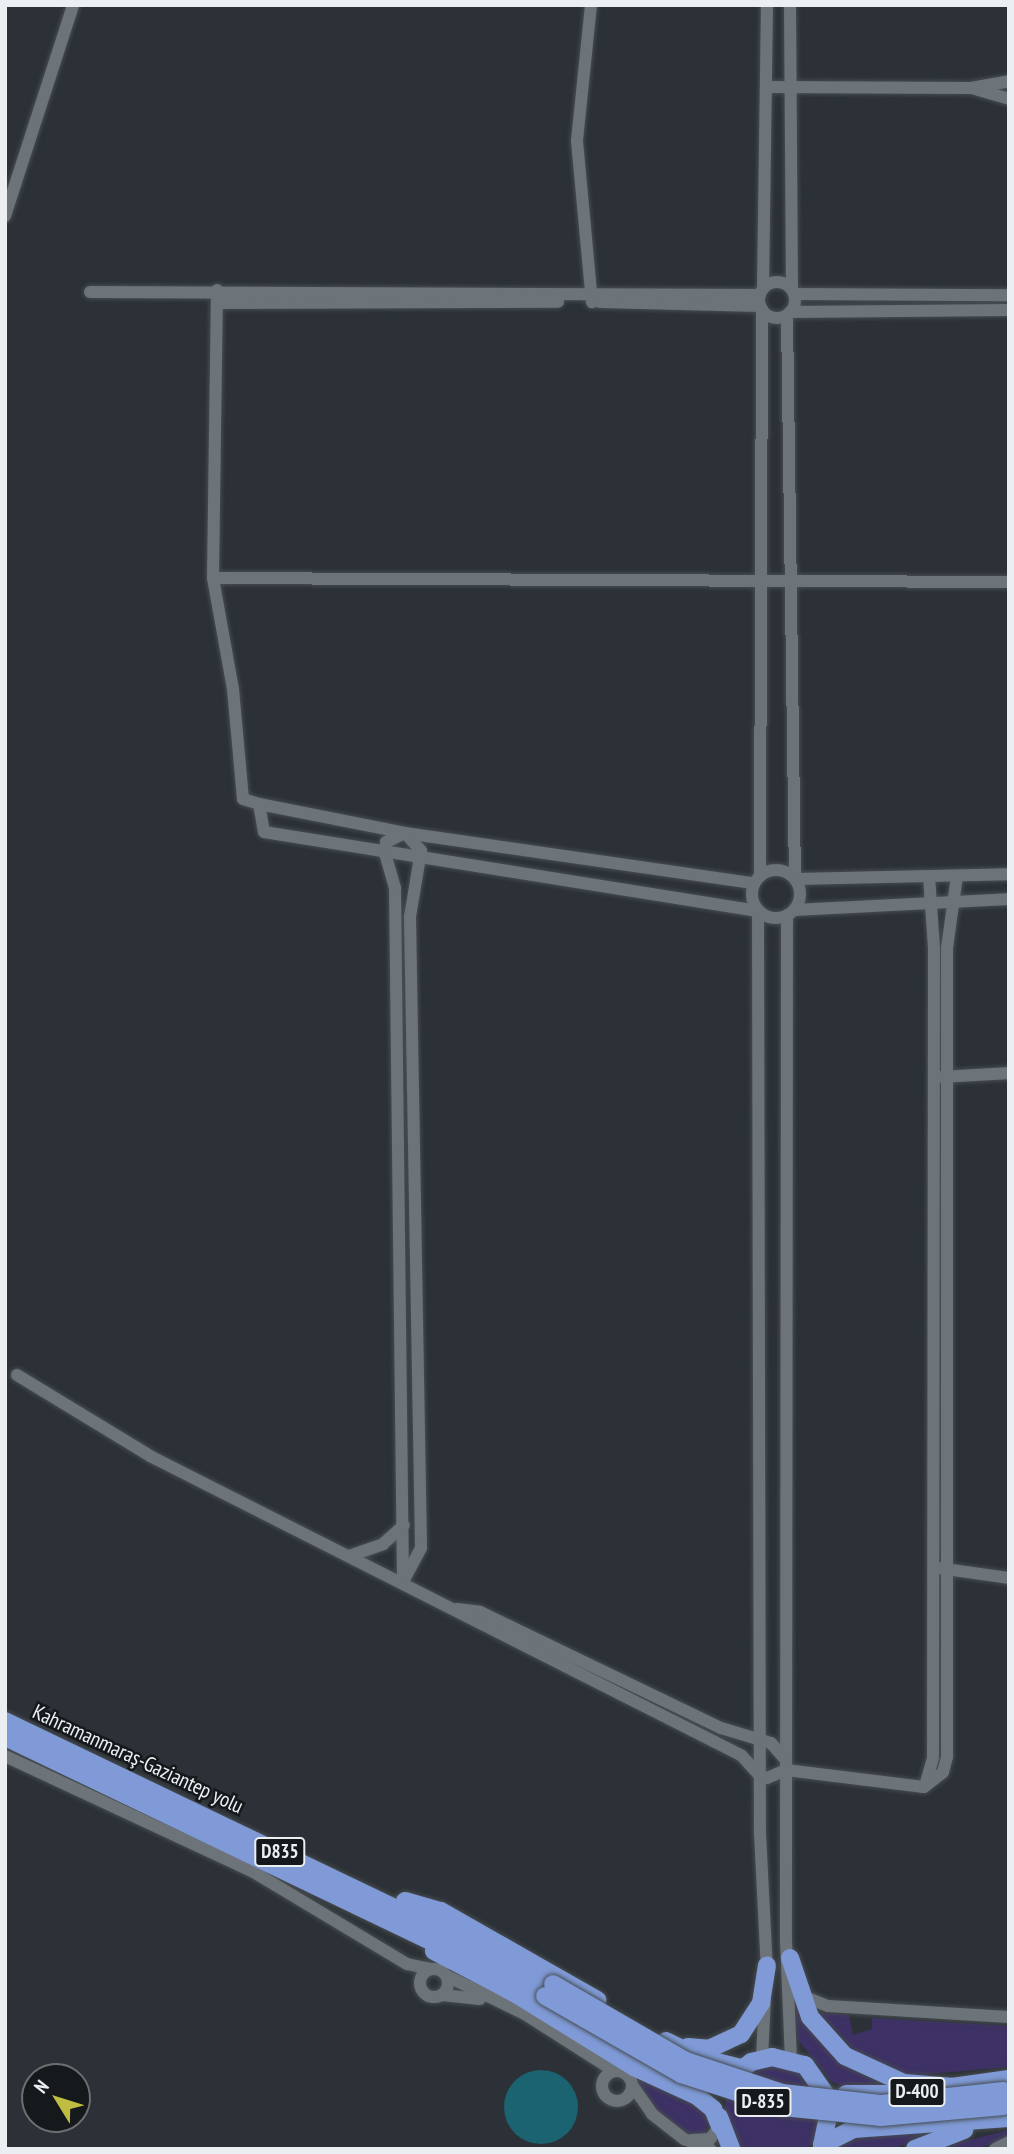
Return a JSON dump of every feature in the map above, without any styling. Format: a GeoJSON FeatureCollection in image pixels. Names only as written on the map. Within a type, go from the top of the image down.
{"type":"FeatureCollection","features":[{"type":"Feature","properties":{"kind":"highway","name":"Kahramanmaraş-Gaziantep yolu"},"geometry":{"type":"LineString","coordinates":[[5,1721],[373,1896],[549,1990]]}},
{"type":"Feature","properties":{"kind":"highway","name":"Kahramanmaraş-Gaziantep yolu"},"geometry":{"type":"LineString","coordinates":[[5,1737],[385,1917],[549,1990]]}},
{"type":"Feature","properties":{"kind":"highway"},"geometry":{"type":"LineString","coordinates":[[373,1896],[442,1911],[674,2045],[741,2068]]}},
{"type":"Feature","properties":{"kind":"highway"},"geometry":{"type":"LineString","coordinates":[[385,1917],[427,1948],[516,1994],[615,2056],[697,2095],[713,2109],[731,2149]]}},
{"type":"Feature","properties":{"kind":"highway"},"geometry":{"type":"LineString","coordinates":[[790,1958],[798,1994],[829,2042],[861,2066],[904,2082],[954,2087]]}},
{"type":"Feature","properties":{"kind":"highway"},"geometry":{"type":"LineString","coordinates":[[674,2045],[709,2049],[741,2034],[761,2003],[767,1965]]}},
{"type":"Feature","properties":{"kind":"highway","name":"D-835"},"geometry":{"type":"LineString","coordinates":[[549,1990],[687,2062],[782,2093],[882,2104],[1006,2101]]}},
{"type":"Feature","properties":{"kind":"highway"},"geometry":{"type":"LineString","coordinates":[[720,2126],[722,2094],[741,2068],[762,2059],[791,2059],[817,2075],[826,2088],[832,2117],[820,2147]]}},
{"type":"Feature","properties":{"kind":"highway","name":"D-400"},"geometry":{"type":"LineString","coordinates":[[826,2088],[902,2094],[954,2087],[1006,2101]]}},
{"type":"Feature","properties":{"kind":"highway"},"geometry":{"type":"LineString","coordinates":[[820,2147],[853,2129],[1006,2101]]}},
{"type":"Feature","properties":{"kind":"highway","name":"D-400"},"geometry":{"type":"LineString","coordinates":[[915,2149],[1006,2101]]}},
{"type":"Feature","properties":{"kind":"street"},"geometry":{"type":"LineString","coordinates":[[5,216],[73,5]]}},
{"type":"Feature","properties":{"kind":"street"},"geometry":{"type":"LineString","coordinates":[[591,5],[576,141],[585,262],[592,298]]}},
{"type":"Feature","properties":{"kind":"street"},"geometry":{"type":"LineString","coordinates":[[762,2059],[767,1965],[760,1776],[757,880],[763,580],[761,300],[768,87],[767,5]]}},
{"type":"Feature","properties":{"kind":"street"},"geometry":{"type":"LineString","coordinates":[[790,5],[793,291],[788,314],[795,879],[800,894],[791,913],[786,1765],[791,2059]]}},
{"type":"Feature","properties":{"kind":"street"},"geometry":{"type":"LineString","coordinates":[[768,87],[791,90],[971,88],[1009,82]]}},
{"type":"Feature","properties":{"kind":"street"},"geometry":{"type":"LineString","coordinates":[[971,88],[1009,99]]}},
{"type":"Feature","properties":{"kind":"street"},"geometry":{"type":"LineString","coordinates":[[90,292],[218,296],[761,300],[778,282],[793,291],[1009,295]]}},
{"type":"Feature","properties":{"kind":"street"},"geometry":{"type":"LineString","coordinates":[[218,296],[213,578],[233,689],[243,799],[405,833],[757,880],[777,870],[795,879],[1009,874]]}},
{"type":"Feature","properties":{"kind":"street"},"geometry":{"type":"LineString","coordinates":[[761,300],[770,316],[1009,310]]}},
{"type":"Feature","properties":{"kind":"street"},"geometry":{"type":"LineString","coordinates":[[213,578],[1009,582]]}},
{"type":"Feature","properties":{"kind":"street"},"geometry":{"type":"LineString","coordinates":[[259,804],[264,832],[418,860],[758,911],[776,918],[791,913],[928,902],[1009,899]]}},
{"type":"Feature","properties":{"kind":"street"},"geometry":{"type":"LineString","coordinates":[[403,1582],[399,1570],[404,1525],[395,888],[385,854],[386,842],[405,833]]}},
{"type":"Feature","properties":{"kind":"street"},"geometry":{"type":"LineString","coordinates":[[403,1582],[421,1548],[410,917],[421,851],[405,833]]}},
{"type":"Feature","properties":{"kind":"street"},"geometry":{"type":"LineString","coordinates":[[929,876],[928,902],[934,948],[934,1084],[940,1187]]}},
{"type":"Feature","properties":{"kind":"street"},"geometry":{"type":"LineString","coordinates":[[760,1776],[786,1765],[925,1787],[943,1772],[947,1757],[937,1568],[940,1187],[946,1074],[947,948],[957,901],[957,876]]}},
{"type":"Feature","properties":{"kind":"street"},"geometry":{"type":"LineString","coordinates":[[934,1084],[946,1074],[1009,1073]]}},
{"type":"Feature","properties":{"kind":"street"},"geometry":{"type":"LineString","coordinates":[[17,1376],[150,1456],[457,1609],[472,1621],[641,1697],[780,1748],[786,1765]]}},
{"type":"Feature","properties":{"kind":"street"},"geometry":{"type":"LineString","coordinates":[[349,1556],[383,1544],[404,1525]]}},
{"type":"Feature","properties":{"kind":"street"},"geometry":{"type":"LineString","coordinates":[[937,1568],[1009,1578]]}},
{"type":"Feature","properties":{"kind":"street"},"geometry":{"type":"LineString","coordinates":[[641,1697],[742,1756],[760,1776]]}},
{"type":"Feature","properties":{"kind":"street"},"geometry":{"type":"LineString","coordinates":[[5,1756],[252,1871],[407,1964],[447,1976],[488,2000],[523,2013],[585,2054],[614,2071],[624,2073],[652,2114]]}},
{"type":"Feature","properties":{"kind":"street"},"geometry":{"type":"LineString","coordinates":[[407,1964],[430,1996],[488,2000]]}},
{"type":"Feature","properties":{"kind":"street"},"geometry":{"type":"LineString","coordinates":[[420,1985],[430,1969]]}},
{"type":"Feature","properties":{"kind":"street"},"geometry":{"type":"LineString","coordinates":[[442,1995],[447,1976]]}},
{"type":"Feature","properties":{"kind":"street"},"geometry":{"type":"LineString","coordinates":[[798,1994],[828,2006],[1009,2017]]}},
{"type":"Feature","properties":{"kind":"street"},"geometry":{"type":"LineString","coordinates":[[585,2054],[603,2080],[604,2094],[652,2114],[684,2139],[710,2149]]}},
{"type":"Feature","properties":{"kind":"street"},"geometry":{"type":"LineString","coordinates":[[603,2080],[614,2071]]}},
{"type":"Feature","properties":{"kind":"street"},"geometry":{"type":"LineString","coordinates":[[620,2100],[632,2085]]}},
{"type":"Feature","properties":{"kind":"street"},"geometry":{"type":"LineString","coordinates":[[684,2139],[709,2139],[720,2126]]}},
{"type":"Feature","properties":{"kind":"street"},"geometry":{"type":"LineString","coordinates":[[995,2149],[1009,2142]]}},
{"type":"Feature","properties":{"kind":"shaded area"},"geometry":{"type":"Polygon","coordinates":[[[793,1990],[803,2017],[900,2087],[846,2087],[832,2082],[798,2040],[793,1990]]]}},
{"type":"Feature","properties":{"kind":"shaded area"},"geometry":{"type":"Polygon","coordinates":[[[820,2013],[849,2015],[853,2035],[872,2029],[872,2018],[1009,2026],[1009,2067],[906,2076],[863,2059],[820,2013]]]}},
{"type":"Feature","properties":{"kind":"shaded area"},"geometry":{"type":"Polygon","coordinates":[[[762,2064],[795,2068],[809,2077],[823,2107],[816,2139],[807,2149],[740,2149],[732,2141],[724,2111],[727,2095],[735,2081],[762,2064]]]}},
{"type":"Feature","properties":{"kind":"shaded area"},"geometry":{"type":"Polygon","coordinates":[[[633,2072],[700,2106],[708,2122],[705,2133],[689,2137],[676,2126],[641,2096],[633,2072]]]}},
{"type":"Feature","properties":{"kind":"shaded area"},"geometry":{"type":"Polygon","coordinates":[[[1009,2130],[1009,2138],[975,2149],[933,2149],[1009,2130]]]}},
{"type":"Feature","properties":{"kind":"shaded area"},"geometry":{"type":"Polygon","coordinates":[[[938,2131],[894,2149],[825,2149],[848,2135],[938,2131]]]}},
{"type":"Feature","properties":{"kind":"building"},"geometry":{"type":"Polygon","coordinates":[[[541,2070],[555,2073],[567,2081],[575,2093],[578,2107],[575,2121],[567,2133],[555,2141],[541,2144],[527,2141],[515,2133],[507,2121],[504,2107],[507,2093],[515,2081],[527,2073],[541,2070]]]}}]}
